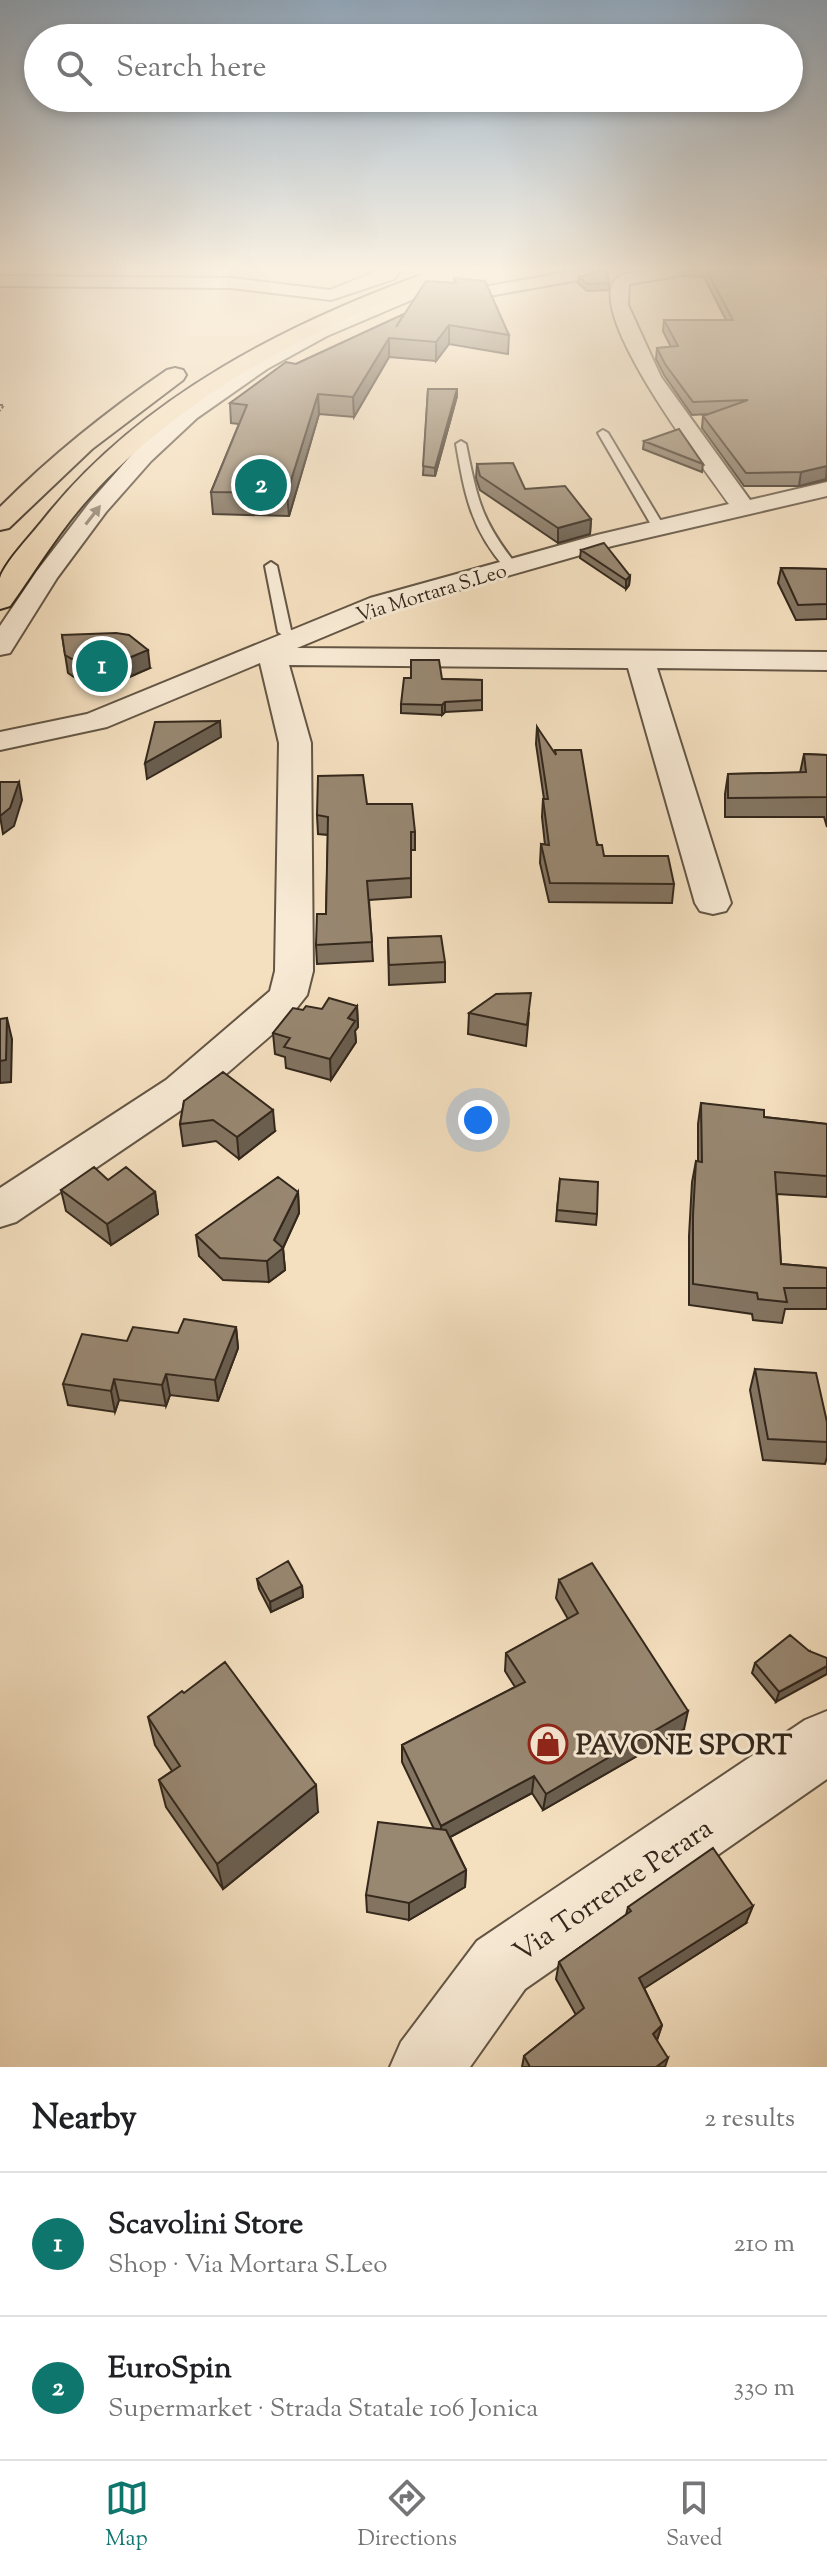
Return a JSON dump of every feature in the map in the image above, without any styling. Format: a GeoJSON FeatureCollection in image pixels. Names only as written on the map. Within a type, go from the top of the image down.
{"type":"FeatureCollection","features":[{"type":"Feature","properties":{"kind":"highway"},"geometry":{"type":"LineString","coordinates":[[0,522],[81,443],[128,406],[187,367]]}},
{"type":"Feature","properties":{"kind":"highway"},"geometry":{"type":"LineString","coordinates":[[0,565],[27,522],[75,471],[150,408],[214,367]]}},
{"type":"Feature","properties":{"kind":"highway"},"geometry":{"type":"LineString","coordinates":[[0,600],[68,505],[134,442],[200,390],[240,367]]}},
{"type":"Feature","properties":{"kind":"highway"},"geometry":{"type":"LineString","coordinates":[[46,576],[68,505]]}},
{"type":"Feature","properties":{"kind":"street"},"geometry":{"type":"LineString","coordinates":[[0,647],[46,576],[98,507],[143,456],[190,414],[256,367]]}},
{"type":"Feature","properties":{"kind":"street"},"geometry":{"type":"LineString","coordinates":[[646,367],[744,508]]}},
{"type":"Feature","properties":{"kind":"street","name":"Via Mortara S.Leo"},"geometry":{"type":"LineString","coordinates":[[0,741],[96,721],[278,649],[379,604],[659,528],[827,489]]}},
{"type":"Feature","properties":{"kind":"street"},"geometry":{"type":"LineString","coordinates":[[0,1210],[181,1090],[270,1015],[288,995],[294,971],[295,743],[278,649],[640,660],[827,661]]}},
{"type":"Feature","properties":{"kind":"street"},"geometry":{"type":"LineString","coordinates":[[640,660],[713,903]]}},
{"type":"Feature","properties":{"kind":"street","name":"Via Mortara S.Leo"},"geometry":{"type":"LineString","coordinates":[[0,732],[48,733]]}},
{"type":"Feature","properties":{"kind":"street","name":"Via Torrente Perara"},"geometry":{"type":"LineString","coordinates":[[426,2067],[501,1965],[827,1742]]}},
{"type":"Feature","properties":{"kind":"lane"},"geometry":{"type":"LineString","coordinates":[[603,433],[659,528]]}},
{"type":"Feature","properties":{"kind":"lane"},"geometry":{"type":"LineString","coordinates":[[461,444],[475,515],[498,553],[512,567]]}},
{"type":"Feature","properties":{"kind":"lane"},"geometry":{"type":"LineString","coordinates":[[271,566],[285,632],[278,649]]}},
{"type":"Feature","properties":{"kind":"path"},"geometry":{"type":"LineString","coordinates":[[0,405],[4,405],[0,411]]}},
{"type":"Feature","properties":{"kind":"building"},"geometry":{"type":"Polygon","coordinates":[[[279,367],[371,367],[353,397],[318,394],[287,493],[211,492],[247,405],[230,403],[279,367]]]}},
{"type":"Feature","properties":{"kind":"building"},"geometry":{"type":"Polygon","coordinates":[[[668,367],[827,367],[827,466],[801,472],[746,473],[703,416],[748,400],[693,402],[668,367]]]}},
{"type":"Feature","properties":{"kind":"building"},"geometry":{"type":"Polygon","coordinates":[[[428,389],[457,389],[435,468],[423,466],[428,389]]]}},
{"type":"Feature","properties":{"kind":"building"},"geometry":{"type":"Polygon","coordinates":[[[679,429],[703,464],[644,441],[679,429]]]}},
{"type":"Feature","properties":{"kind":"building"},"geometry":{"type":"Polygon","coordinates":[[[513,463],[525,489],[565,486],[591,519],[558,528],[480,476],[477,464],[513,463]]]}},
{"type":"Feature","properties":{"kind":"building"},"geometry":{"type":"Polygon","coordinates":[[[604,543],[630,576],[626,580],[581,550],[604,543]]]}},
{"type":"Feature","properties":{"kind":"building"},"geometry":{"type":"Polygon","coordinates":[[[781,568],[827,569],[827,604],[798,605],[781,568]]]}},
{"type":"Feature","properties":{"kind":"building"},"geometry":{"type":"Polygon","coordinates":[[[62,635],[129,635],[148,650],[124,660],[92,663],[65,655],[62,635]]]}},
{"type":"Feature","properties":{"kind":"building"},"geometry":{"type":"Polygon","coordinates":[[[411,660],[439,660],[442,679],[482,680],[482,700],[445,702],[442,705],[401,704],[404,678],[411,678],[411,660]]]}},
{"type":"Feature","properties":{"kind":"building"},"geometry":{"type":"Polygon","coordinates":[[[220,721],[145,763],[155,722],[220,721]]]}},
{"type":"Feature","properties":{"kind":"building"},"geometry":{"type":"Polygon","coordinates":[[[537,727],[556,755],[555,750],[581,750],[597,845],[602,845],[604,856],[668,856],[674,884],[550,883],[541,844],[549,845],[543,799],[548,799],[537,727]]]}},
{"type":"Feature","properties":{"kind":"building"},"geometry":{"type":"Polygon","coordinates":[[[804,754],[827,755],[827,797],[728,798],[728,774],[806,772],[804,754]]]}},
{"type":"Feature","properties":{"kind":"building"},"geometry":{"type":"Polygon","coordinates":[[[363,775],[367,804],[412,804],[415,832],[411,832],[411,878],[367,881],[372,942],[316,945],[317,914],[326,914],[328,817],[317,815],[318,776],[363,775]]]}},
{"type":"Feature","properties":{"kind":"building"},"geometry":{"type":"Polygon","coordinates":[[[0,782],[19,782],[10,808],[0,816],[0,782]]]}},
{"type":"Feature","properties":{"kind":"building"},"geometry":{"type":"Polygon","coordinates":[[[441,936],[445,962],[389,965],[388,938],[441,936]]]}},
{"type":"Feature","properties":{"kind":"building"},"geometry":{"type":"Polygon","coordinates":[[[531,993],[527,1025],[469,1013],[496,994],[531,993]]]}},
{"type":"Feature","properties":{"kind":"building"},"geometry":{"type":"Polygon","coordinates":[[[329,998],[357,1006],[348,1018],[355,1021],[330,1059],[284,1047],[290,1038],[273,1033],[293,1008],[303,1010],[306,1006],[322,1009],[329,998]]]}},
{"type":"Feature","properties":{"kind":"building"},"geometry":{"type":"Polygon","coordinates":[[[7,1018],[6,1060],[0,1061],[0,1019],[7,1018]]]}},
{"type":"Feature","properties":{"kind":"building"},"geometry":{"type":"Polygon","coordinates":[[[223,1072],[273,1110],[237,1137],[213,1120],[180,1124],[184,1101],[223,1072]]]}},
{"type":"Feature","properties":{"kind":"building"},"geometry":{"type":"Polygon","coordinates":[[[701,1103],[764,1110],[764,1117],[827,1124],[827,1176],[775,1172],[781,1264],[827,1268],[827,1288],[784,1288],[787,1302],[758,1299],[757,1293],[693,1284],[696,1161],[702,1162],[701,1103]]]}},
{"type":"Feature","properties":{"kind":"building"},"geometry":{"type":"Polygon","coordinates":[[[94,1167],[108,1180],[126,1167],[155,1192],[107,1224],[61,1190],[94,1167]]]}},
{"type":"Feature","properties":{"kind":"building"},"geometry":{"type":"Polygon","coordinates":[[[278,1177],[298,1192],[274,1240],[283,1248],[267,1261],[220,1258],[196,1235],[278,1177]]]}},
{"type":"Feature","properties":{"kind":"building"},"geometry":{"type":"Polygon","coordinates":[[[560,1179],[598,1182],[597,1214],[557,1210],[560,1179]]]}},
{"type":"Feature","properties":{"kind":"building"},"geometry":{"type":"Polygon","coordinates":[[[184,1319],[236,1327],[215,1380],[166,1374],[162,1385],[114,1379],[111,1391],[63,1384],[82,1334],[127,1341],[133,1327],[178,1333],[184,1319]]]}},
{"type":"Feature","properties":{"kind":"building"},"geometry":{"type":"Polygon","coordinates":[[[755,1369],[816,1373],[827,1422],[827,1442],[768,1439],[755,1369]]]}},
{"type":"Feature","properties":{"kind":"building"},"geometry":{"type":"Polygon","coordinates":[[[288,1561],[302,1586],[270,1602],[257,1579],[288,1561]]]}},
{"type":"Feature","properties":{"kind":"building"},"geometry":{"type":"Polygon","coordinates":[[[592,1563],[688,1711],[546,1794],[534,1776],[441,1826],[402,1745],[525,1682],[506,1653],[578,1613],[559,1580],[592,1563]]]}},
{"type":"Feature","properties":{"kind":"building"},"geometry":{"type":"Polygon","coordinates":[[[790,1635],[809,1651],[827,1658],[827,1666],[779,1692],[755,1663],[790,1635]]]}},
{"type":"Feature","properties":{"kind":"building"},"geometry":{"type":"Polygon","coordinates":[[[225,1662],[316,1785],[217,1864],[159,1780],[180,1766],[148,1717],[225,1662]]]}},
{"type":"Feature","properties":{"kind":"building"},"geometry":{"type":"Polygon","coordinates":[[[378,1822],[446,1830],[466,1870],[409,1903],[366,1895],[378,1822]]]}},
{"type":"Feature","properties":{"kind":"building"},"geometry":{"type":"Polygon","coordinates":[[[713,1848],[753,1906],[639,1978],[662,2025],[653,2034],[668,2058],[656,2067],[530,2067],[524,2056],[584,2008],[559,1962],[631,1911],[628,1907],[713,1848]]]}},
{"type":"Feature","properties":{"kind":"place","name":"EuroSpin"},"geometry":{"type":"Point","coordinates":[261,485]}},
{"type":"Feature","properties":{"kind":"place","name":"Scavolini Store"},"geometry":{"type":"Point","coordinates":[102,666]}},
{"type":"Feature","properties":{"kind":"place","name":"PAVONE SPORT"},"geometry":{"type":"Point","coordinates":[548,1744]}}]}
